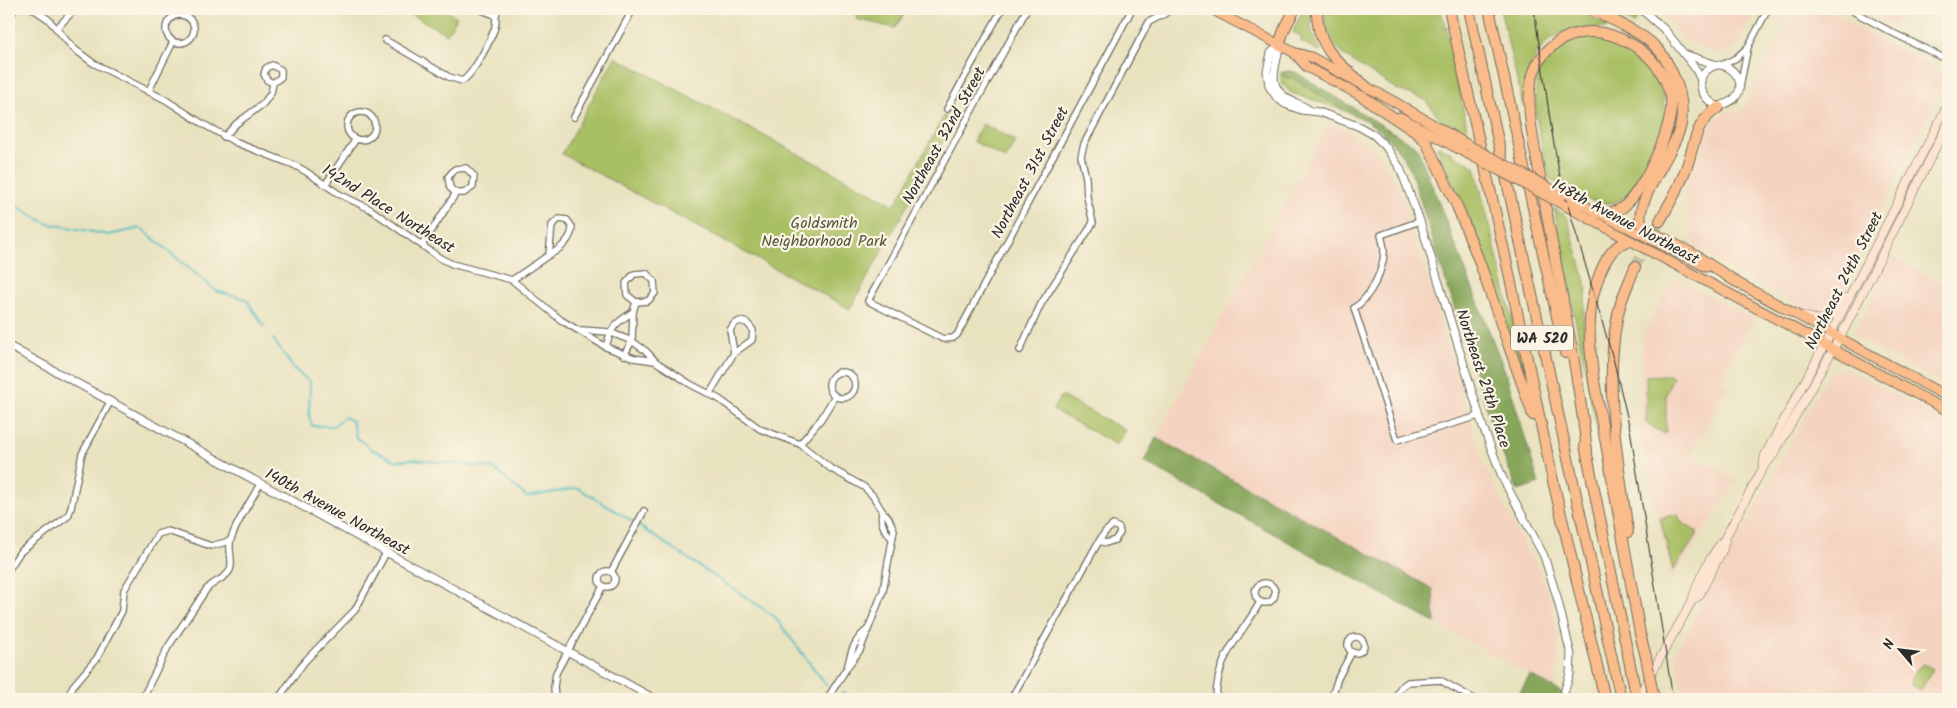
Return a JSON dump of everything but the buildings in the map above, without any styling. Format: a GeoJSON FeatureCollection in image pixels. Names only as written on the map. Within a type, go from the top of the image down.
{"type":"FeatureCollection","features":[{"type":"Feature","properties":{"kind":"highway"},"geometry":{"type":"LineString","coordinates":[[1279,45],[1284,30],[1295,9]]}},
{"type":"Feature","properties":{"kind":"highway"},"geometry":{"type":"LineString","coordinates":[[1318,9],[1320,33],[1328,52],[1365,92],[1424,138],[1439,166],[1488,284],[1533,414],[1553,481]]}},
{"type":"Feature","properties":{"kind":"highway"},"geometry":{"type":"LineString","coordinates":[[1449,9],[1507,264],[1553,481],[1605,699]]}},
{"type":"Feature","properties":{"kind":"highway","name":"WA 520"},"geometry":{"type":"LineString","coordinates":[[1470,9],[1621,699]]}},
{"type":"Feature","properties":{"kind":"highway","name":"WA 520"},"geometry":{"type":"LineString","coordinates":[[1489,9],[1586,451],[1637,699]]}},
{"type":"Feature","properties":{"kind":"highway"},"geometry":{"type":"LineString","coordinates":[[1590,9],[1633,31],[1655,46],[1667,61],[1679,89],[1682,111],[1677,138],[1642,205],[1642,224],[1648,230],[1694,254],[1735,281]]}},
{"type":"Feature","properties":{"kind":"highway"},"geometry":{"type":"LineString","coordinates":[[1586,451],[1582,409],[1554,258],[1530,98],[1531,81],[1536,65],[1544,55],[1554,44],[1565,37],[1586,32],[1600,32],[1616,37],[1633,44],[1648,54],[1667,85],[1671,101],[1669,124],[1665,136],[1639,187],[1626,204],[1618,210],[1610,213],[1597,213]]}},
{"type":"Feature","properties":{"kind":"highway"},"geometry":{"type":"LineString","coordinates":[[1660,221],[1683,176],[1702,121],[1708,114],[1719,107]]}},
{"type":"Feature","properties":{"kind":"highway"},"geometry":{"type":"LineString","coordinates":[[1630,241],[1617,245],[1599,276],[1591,302],[1590,322],[1594,377],[1640,617]]}},
{"type":"Feature","properties":{"kind":"highway"},"geometry":{"type":"LineString","coordinates":[[1635,268],[1618,314],[1612,370],[1612,411],[1640,617],[1654,699]]}},
{"type":"Feature","properties":{"kind":"main road","name":"148th Avenue Northeast"},"geometry":{"type":"LineString","coordinates":[[1211,9],[1293,52],[1307,67],[1365,92],[1564,205],[1834,348],[1948,411]]}},
{"type":"Feature","properties":{"kind":"main road","name":"Northeast 24th Street"},"geometry":{"type":"LineString","coordinates":[[1763,468],[1765,455],[1831,333],[1948,104]]}},
{"type":"Feature","properties":{"kind":"main road","name":"Northeast 24th Street"},"geometry":{"type":"LineString","coordinates":[[1637,699],[1692,601],[1694,591],[1718,546],[1725,538],[1763,468],[1774,454],[1840,338],[1948,124]]}},
{"type":"Feature","properties":{"kind":"main road","name":"148th Avenue Northeast"},"geometry":{"type":"LineString","coordinates":[[1468,149],[1735,281],[1948,397]]}},
{"type":"Feature","properties":{"kind":"main road"},"geometry":{"type":"LineString","coordinates":[[1922,156],[1928,164]]}},
{"type":"Feature","properties":{"kind":"main road"},"geometry":{"type":"LineString","coordinates":[[1794,313],[1821,321],[1827,319],[1834,314],[1862,273]]}},
{"type":"Feature","properties":{"kind":"main road"},"geometry":{"type":"LineString","coordinates":[[1801,389],[1805,399]]}},
{"type":"Feature","properties":{"kind":"street"},"geometry":{"type":"LineString","coordinates":[[9,18],[14,9]]}},
{"type":"Feature","properties":{"kind":"street","name":"142nd Place Northeast"},"geometry":{"type":"LineString","coordinates":[[33,9],[48,19],[73,48],[94,64],[166,100],[226,138],[252,151],[294,165],[339,194],[370,208],[452,264],[512,280],[561,320],[606,347],[634,358],[655,361]]}},
{"type":"Feature","properties":{"kind":"street"},"geometry":{"type":"LineString","coordinates":[[57,28],[75,9]]}},
{"type":"Feature","properties":{"kind":"street"},"geometry":{"type":"LineString","coordinates":[[479,9],[495,15]]}},
{"type":"Feature","properties":{"kind":"street"},"geometry":{"type":"LineString","coordinates":[[384,40],[449,78],[462,81],[472,70],[492,34],[496,24],[495,15],[498,9]]}},
{"type":"Feature","properties":{"kind":"street"},"geometry":{"type":"LineString","coordinates":[[574,118],[633,9]]}},
{"type":"Feature","properties":{"kind":"street","name":"Northeast 32nd Street"},"geometry":{"type":"LineString","coordinates":[[947,109],[1002,9]]}},
{"type":"Feature","properties":{"kind":"street","name":"Northeast 32nd Street"},"geometry":{"type":"LineString","coordinates":[[943,339],[868,301],[1027,9]]}},
{"type":"Feature","properties":{"kind":"street","name":"Northeast 31st Street"},"geometry":{"type":"LineString","coordinates":[[943,339],[953,338],[957,335],[1132,9]]}},
{"type":"Feature","properties":{"kind":"street"},"geometry":{"type":"LineString","coordinates":[[1020,350],[1041,304],[1094,223],[1087,197],[1086,178],[1081,156],[1084,144],[1149,22],[1166,13],[1168,9]]}},
{"type":"Feature","properties":{"kind":"street"},"geometry":{"type":"LineString","coordinates":[[1641,9],[1665,30],[1695,68],[1701,80],[1702,92],[1710,102],[1719,107],[1734,98],[1739,87],[1748,47],[1768,9]]}},
{"type":"Feature","properties":{"kind":"street"},"geometry":{"type":"LineString","coordinates":[[1849,9],[1948,60]]}},
{"type":"Feature","properties":{"kind":"street"},"geometry":{"type":"LineString","coordinates":[[176,15],[187,17],[194,25],[192,36],[184,43],[173,42],[166,33],[168,22],[176,15]]}},
{"type":"Feature","properties":{"kind":"street"},"geometry":{"type":"LineString","coordinates":[[148,92],[173,42]]}},
{"type":"Feature","properties":{"kind":"street","name":"Northeast 29th Place"},"geometry":{"type":"LineString","coordinates":[[1279,45],[1269,58],[1267,71],[1269,86],[1277,98],[1285,104],[1358,126],[1374,135],[1386,146],[1400,168],[1420,221],[1479,416],[1503,479],[1544,556],[1557,597],[1571,655],[1570,674],[1562,699]]}},
{"type":"Feature","properties":{"kind":"street"},"geometry":{"type":"LineString","coordinates":[[1701,80],[1707,70],[1736,58],[1748,47]]}},
{"type":"Feature","properties":{"kind":"street"},"geometry":{"type":"LineString","coordinates":[[1684,54],[1728,67],[1737,75],[1739,87]]}},
{"type":"Feature","properties":{"kind":"street"},"geometry":{"type":"LineString","coordinates":[[226,138],[231,128],[263,104],[271,93],[273,83]]}},
{"type":"Feature","properties":{"kind":"street"},"geometry":{"type":"LineString","coordinates":[[356,113],[367,113],[374,120],[374,131],[366,139],[356,138],[348,131],[348,120],[356,113]]}},
{"type":"Feature","properties":{"kind":"street"},"geometry":{"type":"LineString","coordinates":[[325,185],[356,138]]}},
{"type":"Feature","properties":{"kind":"street"},"geometry":{"type":"LineString","coordinates":[[455,168],[466,168],[472,173],[474,184],[467,192],[456,193],[450,188],[448,177],[455,168]]}},
{"type":"Feature","properties":{"kind":"street"},"geometry":{"type":"LineString","coordinates":[[422,245],[456,193]]}},
{"type":"Feature","properties":{"kind":"street"},"geometry":{"type":"LineString","coordinates":[[512,280],[559,250],[572,234],[572,228],[568,220],[559,219],[552,225],[549,255]]}},
{"type":"Feature","properties":{"kind":"street"},"geometry":{"type":"LineString","coordinates":[[1420,221],[1381,235],[1384,251],[1382,266],[1369,293],[1354,308],[1397,440],[1479,416]]}},
{"type":"Feature","properties":{"kind":"street"},"geometry":{"type":"LineString","coordinates":[[634,274],[646,274],[654,281],[655,293],[648,301],[636,302],[627,295],[626,283],[634,274]]}},
{"type":"Feature","properties":{"kind":"street"},"geometry":{"type":"LineString","coordinates":[[624,355],[632,341],[633,312],[636,302]]}},
{"type":"Feature","properties":{"kind":"street"},"geometry":{"type":"LineString","coordinates":[[606,347],[609,332],[616,324],[633,312]]}},
{"type":"Feature","properties":{"kind":"street"},"geometry":{"type":"LineString","coordinates":[[710,393],[734,353],[752,340],[752,327],[747,323],[737,322],[730,330],[734,353]]}},
{"type":"Feature","properties":{"kind":"street","name":"142nd Place Northeast"},"geometry":{"type":"LineString","coordinates":[[580,330],[609,332],[632,341],[647,352],[655,361],[690,384],[710,393],[760,429],[800,444],[830,468],[864,487],[888,517],[894,530],[883,591],[860,650],[827,699]]}},
{"type":"Feature","properties":{"kind":"street","name":"140th Avenue Northeast"},"geometry":{"type":"LineString","coordinates":[[9,346],[654,699]]}},
{"type":"Feature","properties":{"kind":"street"},"geometry":{"type":"LineString","coordinates":[[841,372],[848,374],[854,383],[852,393],[846,397],[835,396],[829,387],[832,377],[841,372]]}},
{"type":"Feature","properties":{"kind":"street"},"geometry":{"type":"LineString","coordinates":[[800,444],[821,419],[835,396]]}},
{"type":"Feature","properties":{"kind":"street"},"geometry":{"type":"LineString","coordinates":[[9,570],[20,552],[68,516],[82,454],[110,402]]}},
{"type":"Feature","properties":{"kind":"street"},"geometry":{"type":"LineString","coordinates":[[142,699],[168,647],[206,590],[211,584],[229,573],[232,564],[230,541],[260,484]]}},
{"type":"Feature","properties":{"kind":"street"},"geometry":{"type":"LineString","coordinates":[[611,572],[644,511]]}},
{"type":"Feature","properties":{"kind":"street"},"geometry":{"type":"LineString","coordinates":[[67,699],[73,686],[102,650],[122,611],[124,590],[158,534],[168,531],[211,546],[230,541]]}},
{"type":"Feature","properties":{"kind":"street"},"geometry":{"type":"LineString","coordinates":[[1011,699],[1099,541]]}},
{"type":"Feature","properties":{"kind":"street"},"geometry":{"type":"LineString","coordinates":[[278,699],[305,661],[355,610],[386,553]]}},
{"type":"Feature","properties":{"kind":"street"},"geometry":{"type":"LineString","coordinates":[[605,571],[611,572],[615,578],[614,584],[604,586],[599,579],[601,574],[605,571]]}},
{"type":"Feature","properties":{"kind":"street"},"geometry":{"type":"LineString","coordinates":[[554,699],[554,679],[604,586]]}},
{"type":"Feature","properties":{"kind":"street"},"geometry":{"type":"LineString","coordinates":[[1216,699],[1219,672],[1223,659],[1260,602]]}},
{"type":"Feature","properties":{"kind":"street"},"geometry":{"type":"LineString","coordinates":[[1330,699],[1338,678],[1352,652]]}},
{"type":"Feature","properties":{"kind":"street"},"geometry":{"type":"LineString","coordinates":[[1394,699],[1401,686],[1408,682],[1440,680],[1474,699]]}},
{"type":"Feature","properties":{"kind":"shaded area"},"geometry":{"type":"Polygon","coordinates":[[[1658,9],[1757,9],[1734,48],[1717,53],[1703,50],[1684,39],[1658,9]]]}},
{"type":"Feature","properties":{"kind":"shaded area"},"geometry":{"type":"Polygon","coordinates":[[[1795,9],[1824,9],[1944,74],[1944,83],[1834,305],[1827,313],[1819,314],[1807,310],[1694,248],[1684,191],[1710,127],[1726,110],[1741,113],[1795,9]]]}},
{"type":"Feature","properties":{"kind":"shaded area"},"geometry":{"type":"Polygon","coordinates":[[[1868,9],[1902,9],[1894,25],[1868,9]]]}},
{"type":"Feature","properties":{"kind":"shaded area"},"geometry":{"type":"Polygon","coordinates":[[[1328,125],[1344,129],[1369,145],[1381,157],[1399,189],[1486,470],[1529,555],[1535,561],[1551,600],[1559,640],[1558,666],[1554,688],[1435,623],[1433,589],[1156,438],[1328,125]]]}},
{"type":"Feature","properties":{"kind":"shaded area"},"geometry":{"type":"Polygon","coordinates":[[[1893,257],[1948,287],[1948,387],[1858,338],[1854,333],[1893,257]]]}},
{"type":"Feature","properties":{"kind":"shaded area"},"geometry":{"type":"Polygon","coordinates":[[[1674,278],[1754,319],[1720,379],[1729,384],[1690,454],[1737,481],[1672,578],[1640,437],[1642,338],[1674,278]]]}},
{"type":"Feature","properties":{"kind":"shaded area"},"geometry":{"type":"Polygon","coordinates":[[[1846,368],[1948,423],[1948,699],[1684,699],[1675,653],[1829,373],[1846,368]]]}},
{"type":"Feature","properties":{"kind":"green space"},"geometry":{"type":"Polygon","coordinates":[[[415,9],[442,9],[457,17],[447,34],[412,15],[415,9]]]}},
{"type":"Feature","properties":{"kind":"green space"},"geometry":{"type":"Polygon","coordinates":[[[859,9],[907,9],[895,28],[856,19],[859,9]]]}},
{"type":"Feature","properties":{"kind":"green space"},"geometry":{"type":"Polygon","coordinates":[[[1303,9],[1310,9],[1311,29],[1320,52],[1300,41],[1302,37],[1293,32],[1303,9]]]}},
{"type":"Feature","properties":{"kind":"green space"},"geometry":{"type":"Polygon","coordinates":[[[1324,9],[1440,9],[1445,22],[1469,137],[1447,127],[1424,99],[1398,90],[1346,57],[1333,43],[1325,23],[1324,9]]]}},
{"type":"Feature","properties":{"kind":"green space"},"geometry":{"type":"Polygon","coordinates":[[[1500,9],[1576,9],[1607,25],[1606,28],[1579,28],[1567,31],[1557,35],[1548,42],[1533,61],[1527,79],[1523,106],[1500,9]]]}},
{"type":"Feature","properties":{"kind":"green space"},"geometry":{"type":"Polygon","coordinates":[[[1605,9],[1630,9],[1639,14],[1634,24],[1605,9]]]}},
{"type":"Feature","properties":{"kind":"green space"},"geometry":{"type":"Polygon","coordinates":[[[1600,37],[1625,44],[1641,55],[1659,82],[1664,104],[1662,132],[1657,145],[1628,193],[1620,200],[1609,203],[1601,203],[1585,198],[1549,179],[1536,109],[1536,87],[1541,68],[1553,53],[1572,42],[1600,37]]]}},
{"type":"Feature","properties":{"kind":"green space","name":"Goldsmith Neighborhood Park"},"geometry":{"type":"Polygon","coordinates":[[[615,57],[895,205],[944,116],[954,121],[850,309],[562,154],[615,57]]]}},
{"type":"Feature","properties":{"kind":"green space"},"geometry":{"type":"Polygon","coordinates":[[[1281,72],[1283,72],[1284,76],[1291,76],[1343,110],[1292,93],[1283,84],[1281,72]]]}},
{"type":"Feature","properties":{"kind":"green space"},"geometry":{"type":"Polygon","coordinates":[[[1283,72],[1295,72],[1417,147],[1506,374],[1539,484],[1518,491],[1495,436],[1410,168],[1396,147],[1380,130],[1365,120],[1343,110],[1291,77],[1287,78],[1283,72]]]}},
{"type":"Feature","properties":{"kind":"green space"},"geometry":{"type":"Polygon","coordinates":[[[982,124],[1015,141],[1006,159],[973,141],[982,124]]]}},
{"type":"Feature","properties":{"kind":"green space"},"geometry":{"type":"Polygon","coordinates":[[[1439,146],[1475,167],[1529,387],[1480,245],[1437,147],[1439,146]]]}},
{"type":"Feature","properties":{"kind":"green space"},"geometry":{"type":"Polygon","coordinates":[[[1554,208],[1567,217],[1587,288],[1583,320],[1584,342],[1628,578],[1625,579],[1554,208]]]}},
{"type":"Feature","properties":{"kind":"green space"},"geometry":{"type":"Polygon","coordinates":[[[1669,375],[1673,377],[1666,394],[1665,434],[1646,423],[1646,376],[1669,375]]]}},
{"type":"Feature","properties":{"kind":"green space"},"geometry":{"type":"Polygon","coordinates":[[[1061,396],[1125,430],[1117,445],[1053,410],[1061,396]]]}},
{"type":"Feature","properties":{"kind":"green space"},"geometry":{"type":"Polygon","coordinates":[[[1156,438],[1433,589],[1435,623],[1144,462],[1156,438]]]}},
{"type":"Feature","properties":{"kind":"green space"},"geometry":{"type":"Polygon","coordinates":[[[1678,514],[1680,521],[1697,532],[1697,535],[1673,571],[1660,518],[1678,514]]]}},
{"type":"Feature","properties":{"kind":"green space"},"geometry":{"type":"Polygon","coordinates":[[[1924,664],[1933,669],[1921,690],[1911,685],[1910,682],[1917,669],[1924,664]]]}},
{"type":"Feature","properties":{"kind":"green space"},"geometry":{"type":"Polygon","coordinates":[[[1530,675],[1574,699],[1516,699],[1530,675]]]}},
{"type":"Feature","properties":{"kind":"waterway"},"geometry":{"type":"LineString","coordinates":[[9,202],[46,223],[109,235],[141,228],[216,291],[246,299],[264,326]]}},
{"type":"Feature","properties":{"kind":"waterway"},"geometry":{"type":"LineString","coordinates":[[273,339],[294,369],[310,382],[309,415],[312,426],[333,426],[345,417],[352,421],[356,437],[371,449],[397,461],[413,459],[493,468],[527,497],[578,488],[635,523]]}},
{"type":"Feature","properties":{"kind":"waterway"},"geometry":{"type":"LineString","coordinates":[[639,526],[774,616],[827,686]]}},
{"type":"Feature","properties":{"kind":"waterway"},"geometry":{"type":"LineString","coordinates":[[842,693],[859,699]]}},
{"type":"Feature","properties":{"kind":"tunnel"},"geometry":{"type":"LineString","coordinates":[[1635,267],[1660,221]]}},
{"type":"Feature","properties":{"kind":"tram line"},"geometry":{"type":"LineString","coordinates":[[1534,9],[1561,182],[1614,362],[1630,429],[1673,699]]}}]}
